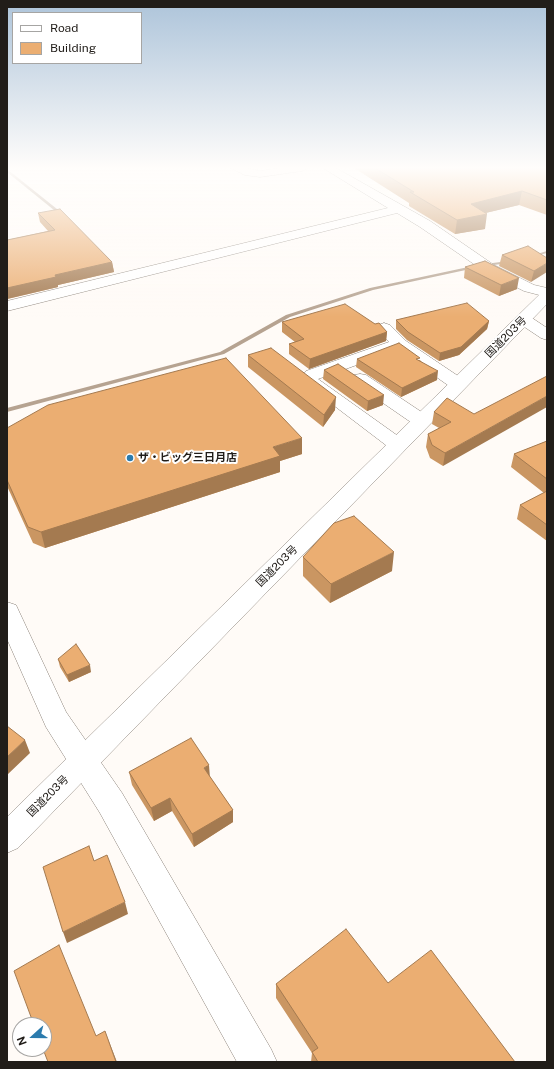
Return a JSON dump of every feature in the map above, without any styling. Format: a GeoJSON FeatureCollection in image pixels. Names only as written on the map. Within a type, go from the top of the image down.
{"type":"FeatureCollection","features":[{"type":"Feature","properties":{"kind":"main road"},"geometry":{"type":"LineString","coordinates":[[7,306],[363,218]]}},
{"type":"Feature","properties":{"kind":"main road"},"geometry":{"type":"LineString","coordinates":[[414,218],[486,265],[529,288],[547,294]]}},
{"type":"Feature","properties":{"kind":"main road","name":"国道203号"},"geometry":{"type":"LineString","coordinates":[[7,838],[547,294]]}},
{"type":"Feature","properties":{"kind":"main road"},"geometry":{"type":"LineString","coordinates":[[523,319],[547,335]]}},
{"type":"Feature","properties":{"kind":"main road"},"geometry":{"type":"LineString","coordinates":[[384,328],[400,344],[458,384]]}},
{"type":"Feature","properties":{"kind":"main road"},"geometry":{"type":"LineString","coordinates":[[398,445],[300,373],[340,366],[400,344]]}},
{"type":"Feature","properties":{"kind":"main road"},"geometry":{"type":"LineString","coordinates":[[340,366],[422,421]]}},
{"type":"Feature","properties":{"kind":"main road"},"geometry":{"type":"LineString","coordinates":[[7,611],[56,719],[111,803],[258,1062]]}},
{"type":"Feature","properties":{"kind":"building"},"geometry":{"type":"Polygon","coordinates":[[[43,218],[69,218],[112,262],[7,288],[7,240],[55,230],[43,218]]]}},
{"type":"Feature","properties":{"kind":"building"},"geometry":{"type":"Polygon","coordinates":[[[453,218],[468,218],[457,220],[453,218]]]}},
{"type":"Feature","properties":{"kind":"building"},"geometry":{"type":"Polygon","coordinates":[[[528,246],[547,258],[547,263],[534,271],[502,255],[528,246]]]}},
{"type":"Feature","properties":{"kind":"building"},"geometry":{"type":"Polygon","coordinates":[[[485,261],[519,278],[501,285],[465,267],[485,261]]]}},
{"type":"Feature","properties":{"kind":"building"},"geometry":{"type":"Polygon","coordinates":[[[467,303],[489,321],[461,347],[440,353],[408,332],[396,320],[467,303]]]}},
{"type":"Feature","properties":{"kind":"building"},"geometry":{"type":"Polygon","coordinates":[[[345,304],[375,324],[379,323],[387,332],[310,359],[289,344],[304,339],[282,322],[345,304]]]}},
{"type":"Feature","properties":{"kind":"building"},"geometry":{"type":"Polygon","coordinates":[[[399,343],[420,358],[416,359],[438,371],[402,388],[357,359],[399,343]]]}},
{"type":"Feature","properties":{"kind":"building"},"geometry":{"type":"Polygon","coordinates":[[[271,348],[336,397],[324,415],[248,355],[271,348]]]}},
{"type":"Feature","properties":{"kind":"building"},"geometry":{"type":"Polygon","coordinates":[[[226,358],[302,438],[273,447],[280,456],[41,532],[28,527],[7,480],[7,428],[48,405],[226,358]]]}},
{"type":"Feature","properties":{"kind":"building"},"geometry":{"type":"Polygon","coordinates":[[[338,364],[384,395],[368,401],[324,370],[338,364]]]}},
{"type":"Feature","properties":{"kind":"building"},"geometry":{"type":"Polygon","coordinates":[[[547,376],[547,396],[445,453],[432,445],[428,434],[451,422],[434,412],[447,398],[474,414],[547,376]]]}},
{"type":"Feature","properties":{"kind":"building"},"geometry":{"type":"Polygon","coordinates":[[[547,441],[547,479],[514,454],[547,441]]]}},
{"type":"Feature","properties":{"kind":"building"},"geometry":{"type":"Polygon","coordinates":[[[547,491],[547,525],[520,505],[547,491]]]}},
{"type":"Feature","properties":{"kind":"building"},"geometry":{"type":"Polygon","coordinates":[[[354,516],[394,552],[331,584],[303,557],[334,523],[354,516]]]}},
{"type":"Feature","properties":{"kind":"building"},"geometry":{"type":"Polygon","coordinates":[[[76,644],[90,665],[67,675],[58,659],[76,644]]]}},
{"type":"Feature","properties":{"kind":"building"},"geometry":{"type":"Polygon","coordinates":[[[7,726],[25,740],[7,757],[7,726]]]}},
{"type":"Feature","properties":{"kind":"building"},"geometry":{"type":"Polygon","coordinates":[[[191,738],[209,765],[204,768],[233,810],[192,834],[170,798],[151,808],[129,772],[191,738]]]}},
{"type":"Feature","properties":{"kind":"building"},"geometry":{"type":"Polygon","coordinates":[[[89,846],[94,861],[107,855],[125,902],[63,932],[43,867],[89,846]]]}},
{"type":"Feature","properties":{"kind":"building"},"geometry":{"type":"Polygon","coordinates":[[[346,929],[388,983],[431,950],[515,1062],[318,1062],[312,1052],[318,1048],[276,984],[346,929]]]}},
{"type":"Feature","properties":{"kind":"building"},"geometry":{"type":"Polygon","coordinates":[[[59,945],[96,1036],[105,1031],[116,1062],[48,1062],[46,1057],[52,1057],[52,1017],[31,1017],[14,971],[59,945]]]}},
{"type":"Feature","properties":{"kind":"waterway"},"geometry":{"type":"LineString","coordinates":[[532,256],[547,252]]}},
{"type":"Feature","properties":{"kind":"waterway"},"geometry":{"type":"LineString","coordinates":[[485,265],[508,262]]}},
{"type":"Feature","properties":{"kind":"waterway"},"geometry":{"type":"LineString","coordinates":[[7,410],[222,353],[288,316],[372,289],[473,267]]}},
{"type":"Feature","properties":{"kind":"place","name":"ザ・ビッグ三日月店"},"geometry":{"type":"Point","coordinates":[130,458]}}]}
